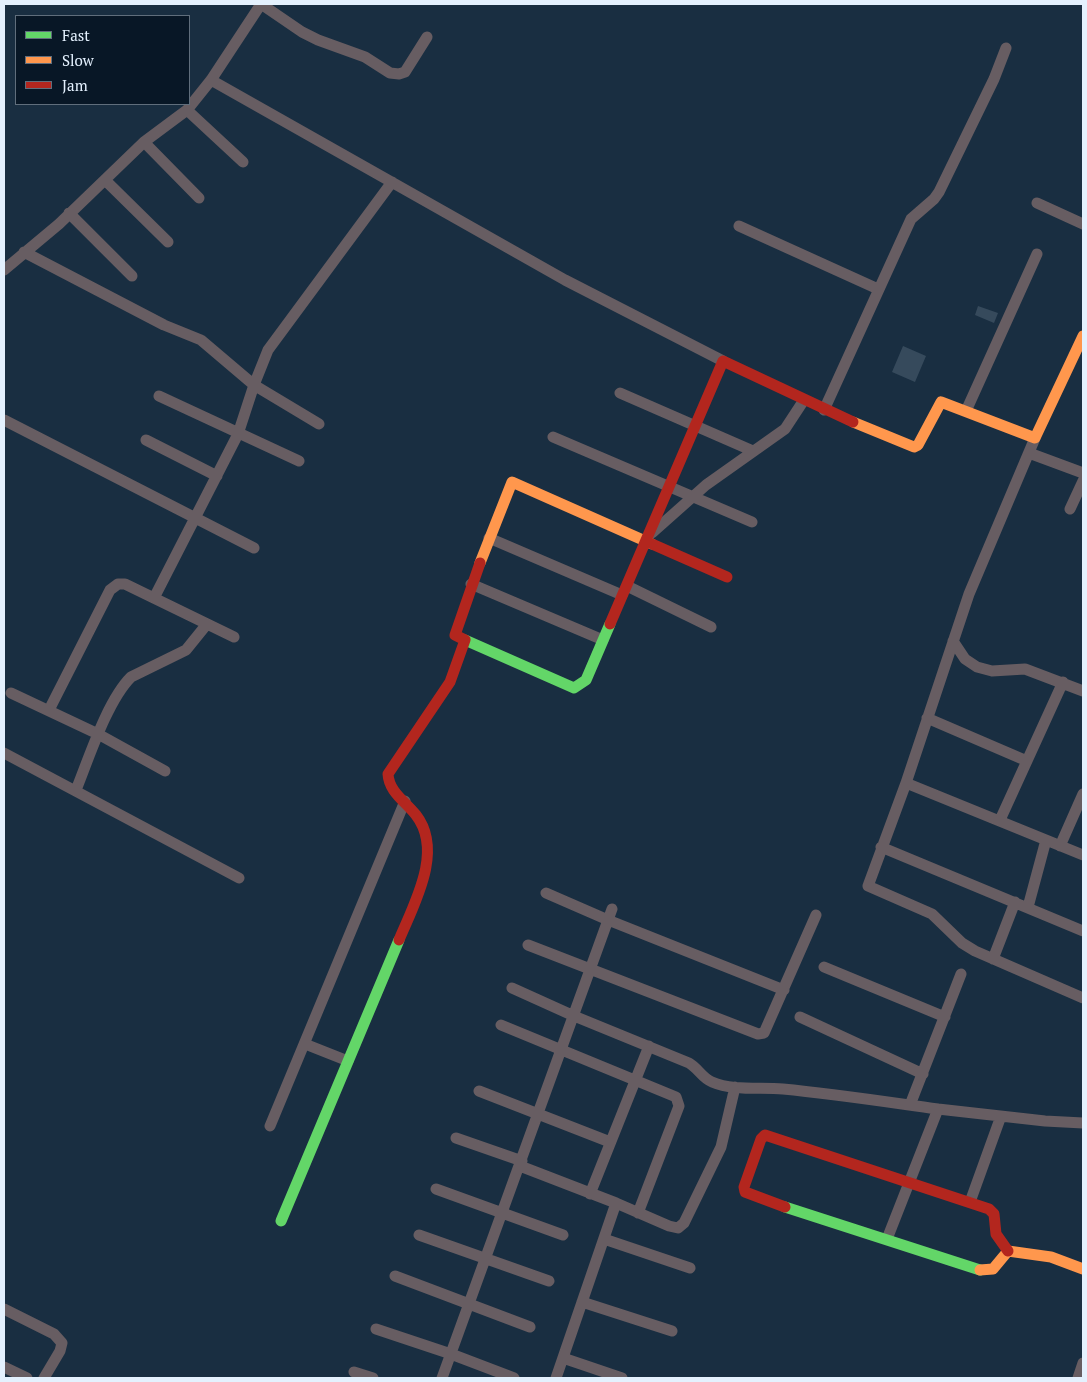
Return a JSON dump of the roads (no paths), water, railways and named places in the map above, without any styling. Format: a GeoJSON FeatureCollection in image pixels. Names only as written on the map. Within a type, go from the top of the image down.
{"type":"FeatureCollection","features":[{"type":"Feature","properties":{"kind":"street"},"geometry":{"type":"LineString","coordinates":[[4,270],[69,213],[144,142],[187,110],[211,80],[261,4],[302,32],[365,57],[390,73],[399,74],[405,72],[427,37]]}},
{"type":"Feature","properties":{"kind":"street"},"geometry":{"type":"LineString","coordinates":[[824,410],[911,219],[934,199],[939,192],[994,79],[1006,48]]}},
{"type":"Feature","properties":{"kind":"street"},"geometry":{"type":"LineString","coordinates":[[211,80],[565,280],[723,361],[824,410],[914,447],[918,445],[941,402],[1035,438]]}},
{"type":"Feature","properties":{"kind":"street"},"geometry":{"type":"LineString","coordinates":[[187,110],[243,162]]}},
{"type":"Feature","properties":{"kind":"street"},"geometry":{"type":"LineString","coordinates":[[144,142],[199,198]]}},
{"type":"Feature","properties":{"kind":"street"},"geometry":{"type":"LineString","coordinates":[[105,180],[168,242]]}},
{"type":"Feature","properties":{"kind":"street"},"geometry":{"type":"LineString","coordinates":[[154,598],[238,434],[268,350],[392,182]]}},
{"type":"Feature","properties":{"kind":"street"},"geometry":{"type":"LineString","coordinates":[[1037,203],[1083,224]]}},
{"type":"Feature","properties":{"kind":"street"},"geometry":{"type":"LineString","coordinates":[[69,213],[132,276]]}},
{"type":"Feature","properties":{"kind":"street"},"geometry":{"type":"LineString","coordinates":[[739,226],[878,289]]}},
{"type":"Feature","properties":{"kind":"street"},"geometry":{"type":"LineString","coordinates":[[24,252],[164,325],[201,340],[254,385],[319,424]]}},
{"type":"Feature","properties":{"kind":"street"},"geometry":{"type":"LineString","coordinates":[[966,411],[1037,254]]}},
{"type":"Feature","properties":{"kind":"street"},"geometry":{"type":"LineString","coordinates":[[1083,336],[1035,438],[969,594],[906,783],[868,886],[932,914],[962,943],[993,959],[1083,998]]}},
{"type":"Feature","properties":{"kind":"street"},"geometry":{"type":"LineString","coordinates":[[723,361],[668,486],[646,539],[586,680],[574,688],[455,634],[471,584],[512,482],[646,539],[727,577]]}},
{"type":"Feature","properties":{"kind":"street"},"geometry":{"type":"LineString","coordinates":[[620,393],[753,451]]}},
{"type":"Feature","properties":{"kind":"street"},"geometry":{"type":"LineString","coordinates":[[159,396],[299,461]]}},
{"type":"Feature","properties":{"kind":"street"},"geometry":{"type":"LineString","coordinates":[[646,539],[692,497],[785,429],[804,400]]}},
{"type":"Feature","properties":{"kind":"street"},"geometry":{"type":"LineString","coordinates":[[4,420],[254,548]]}},
{"type":"Feature","properties":{"kind":"street"},"geometry":{"type":"LineString","coordinates":[[553,437],[752,522]]}},
{"type":"Feature","properties":{"kind":"street"},"geometry":{"type":"LineString","coordinates":[[146,440],[217,476]]}},
{"type":"Feature","properties":{"kind":"street"},"geometry":{"type":"LineString","coordinates":[[1029,453],[1083,473]]}},
{"type":"Feature","properties":{"kind":"street"},"geometry":{"type":"LineString","coordinates":[[1070,509],[1083,480]]}},
{"type":"Feature","properties":{"kind":"street"},"geometry":{"type":"LineString","coordinates":[[489,538],[624,590],[711,627]]}},
{"type":"Feature","properties":{"kind":"street"},"geometry":{"type":"LineString","coordinates":[[49,710],[110,590],[118,584],[125,584],[234,637]]}},
{"type":"Feature","properties":{"kind":"street"},"geometry":{"type":"LineString","coordinates":[[471,584],[603,640]]}},
{"type":"Feature","properties":{"kind":"street"},"geometry":{"type":"LineString","coordinates":[[76,790],[98,734],[119,691],[127,680],[186,650],[207,624]]}},
{"type":"Feature","properties":{"kind":"street"},"geometry":{"type":"LineString","coordinates":[[281,1221],[420,891],[425,873],[427,845],[420,823],[405,801],[392,790],[387,782],[388,774],[450,682],[465,640]]}},
{"type":"Feature","properties":{"kind":"street"},"geometry":{"type":"LineString","coordinates":[[953,641],[965,659],[977,666],[992,671],[1024,669],[1083,691]]}},
{"type":"Feature","properties":{"kind":"street"},"geometry":{"type":"LineString","coordinates":[[1000,820],[1063,682]]}},
{"type":"Feature","properties":{"kind":"street"},"geometry":{"type":"LineString","coordinates":[[11,693],[98,734],[165,772]]}},
{"type":"Feature","properties":{"kind":"street"},"geometry":{"type":"LineString","coordinates":[[928,718],[1027,761]]}},
{"type":"Feature","properties":{"kind":"street"},"geometry":{"type":"LineString","coordinates":[[4,753],[239,878]]}},
{"type":"Feature","properties":{"kind":"street"},"geometry":{"type":"LineString","coordinates":[[906,783],[1083,855]]}},
{"type":"Feature","properties":{"kind":"street"},"geometry":{"type":"LineString","coordinates":[[1060,846],[1083,794]]}},
{"type":"Feature","properties":{"kind":"street"},"geometry":{"type":"LineString","coordinates":[[270,1126],[405,801]]}},
{"type":"Feature","properties":{"kind":"street"},"geometry":{"type":"LineString","coordinates":[[1028,908],[1046,840]]}},
{"type":"Feature","properties":{"kind":"street"},"geometry":{"type":"LineString","coordinates":[[881,847],[1083,931]]}},
{"type":"Feature","properties":{"kind":"street"},"geometry":{"type":"LineString","coordinates":[[546,893],[608,920],[784,990]]}},
{"type":"Feature","properties":{"kind":"street"},"geometry":{"type":"LineString","coordinates":[[993,959],[1015,902]]}},
{"type":"Feature","properties":{"kind":"street"},"geometry":{"type":"LineString","coordinates":[[442,1378],[612,909]]}},
{"type":"Feature","properties":{"kind":"street"},"geometry":{"type":"LineString","coordinates":[[528,945],[758,1034],[764,1034],[816,915]]}},
{"type":"Feature","properties":{"kind":"street"},"geometry":{"type":"LineString","coordinates":[[824,967],[945,1017]]}},
{"type":"Feature","properties":{"kind":"street"},"geometry":{"type":"LineString","coordinates":[[910,1105],[961,974]]}},
{"type":"Feature","properties":{"kind":"street"},"geometry":{"type":"LineString","coordinates":[[512,988],[574,1016],[689,1062],[698,1068],[705,1079],[714,1083],[735,1087],[782,1089],[1001,1116],[1083,1123]]}},
{"type":"Feature","properties":{"kind":"street"},"geometry":{"type":"LineString","coordinates":[[800,1018],[923,1074]]}},
{"type":"Feature","properties":{"kind":"street"},"geometry":{"type":"LineString","coordinates":[[501,1025],[561,1052],[676,1097],[679,1102],[638,1213]]}},
{"type":"Feature","properties":{"kind":"street"},"geometry":{"type":"LineString","coordinates":[[305,1044],[348,1061]]}},
{"type":"Feature","properties":{"kind":"street"},"geometry":{"type":"LineString","coordinates":[[590,1194],[649,1046]]}},
{"type":"Feature","properties":{"kind":"street"},"geometry":{"type":"LineString","coordinates":[[456,1138],[590,1194],[678,1228],[684,1224],[721,1147],[735,1087]]}},
{"type":"Feature","properties":{"kind":"street"},"geometry":{"type":"LineString","coordinates":[[479,1091],[610,1142]]}},
{"type":"Feature","properties":{"kind":"street"},"geometry":{"type":"LineString","coordinates":[[887,1239],[938,1108]]}},
{"type":"Feature","properties":{"kind":"street"},"geometry":{"type":"LineString","coordinates":[[970,1202],[1001,1116]]}},
{"type":"Feature","properties":{"kind":"street"},"geometry":{"type":"LineString","coordinates":[[765,1135],[770,1135],[910,1180],[991,1211],[994,1214],[996,1234],[1008,1251],[994,1269],[987,1272],[744,1192],[744,1187],[761,1139],[765,1135]]}},
{"type":"Feature","properties":{"kind":"street"},"geometry":{"type":"LineString","coordinates":[[436,1189],[563,1235]]}},
{"type":"Feature","properties":{"kind":"street"},"geometry":{"type":"LineString","coordinates":[[556,1378],[616,1203]]}},
{"type":"Feature","properties":{"kind":"street"},"geometry":{"type":"LineString","coordinates":[[419,1235],[549,1281]]}},
{"type":"Feature","properties":{"kind":"street"},"geometry":{"type":"LineString","coordinates":[[604,1239],[690,1268]]}},
{"type":"Feature","properties":{"kind":"street"},"geometry":{"type":"LineString","coordinates":[[1008,1251],[1022,1251],[1051,1257],[1083,1269]]}},
{"type":"Feature","properties":{"kind":"street"},"geometry":{"type":"LineString","coordinates":[[395,1276],[530,1327]]}},
{"type":"Feature","properties":{"kind":"street"},"geometry":{"type":"LineString","coordinates":[[582,1302],[672,1331]]}},
{"type":"Feature","properties":{"kind":"street"},"geometry":{"type":"LineString","coordinates":[[4,1309],[54,1334],[62,1343],[44,1378]]}},
{"type":"Feature","properties":{"kind":"street"},"geometry":{"type":"LineString","coordinates":[[376,1329],[451,1354],[514,1378]]}},
{"type":"Feature","properties":{"kind":"street"},"geometry":{"type":"LineString","coordinates":[[563,1358],[622,1378]]}},
{"type":"Feature","properties":{"kind":"street"},"geometry":{"type":"LineString","coordinates":[[4,1367],[27,1378]]}},
{"type":"Feature","properties":{"kind":"street"},"geometry":{"type":"LineString","coordinates":[[354,1372],[373,1378]]}}]}
